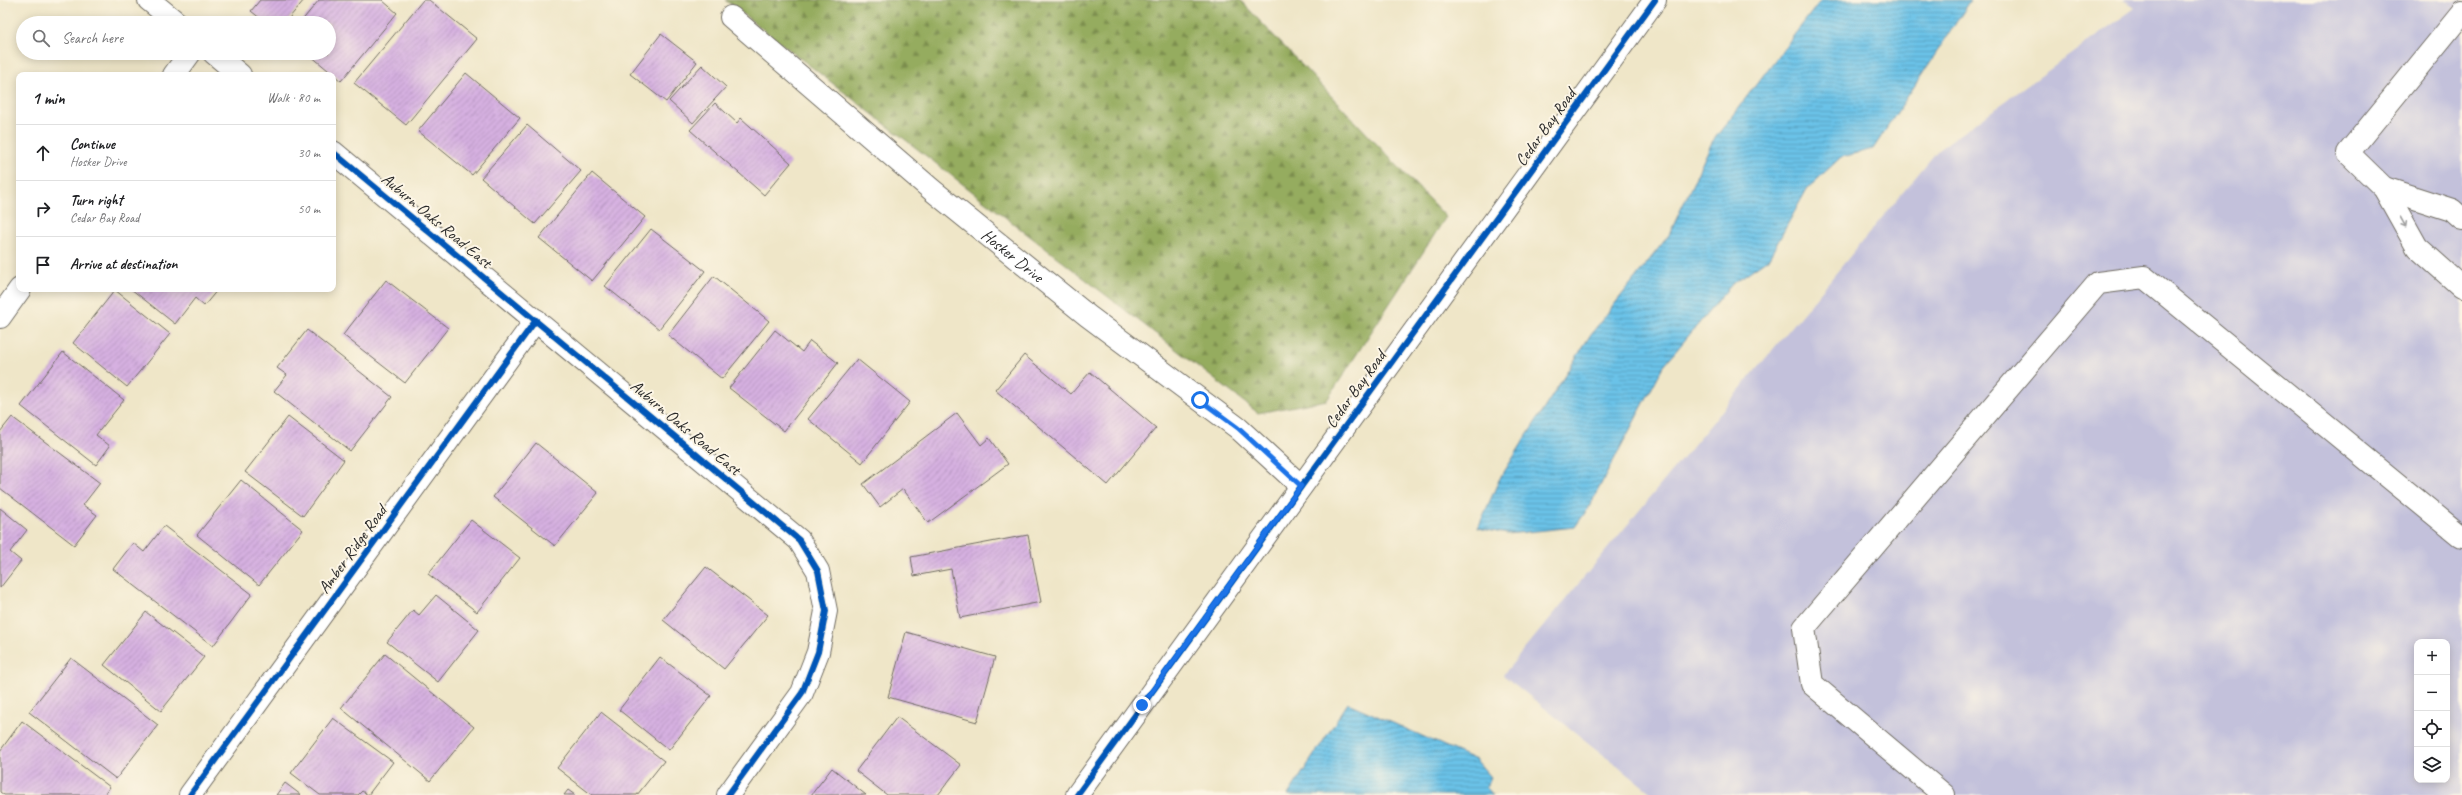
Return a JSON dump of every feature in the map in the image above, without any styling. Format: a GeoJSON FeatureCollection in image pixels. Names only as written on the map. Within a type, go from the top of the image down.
{"type":"FeatureCollection","features":[{"type":"Feature","properties":{"kind":"street"},"geometry":{"type":"LineString","coordinates":[[149,0],[168,16]]}},
{"type":"Feature","properties":{"kind":"street","name":"Cedar Bay Road"},"geometry":{"type":"LineString","coordinates":[[1077,795],[1655,0]]}},
{"type":"Feature","properties":{"kind":"street"},"geometry":{"type":"LineString","coordinates":[[2462,13],[2348,153],[2384,188],[2417,247],[2462,287]]}},
{"type":"Feature","properties":{"kind":"street","name":"Hosker Drive"},"geometry":{"type":"LineString","coordinates":[[731,17],[932,190],[1088,316],[1238,428],[1301,486]]}},
{"type":"Feature","properties":{"kind":"street"},"geometry":{"type":"LineString","coordinates":[[176,72],[185,60]]}},
{"type":"Feature","properties":{"kind":"street"},"geometry":{"type":"LineString","coordinates":[[222,60],[236,72]]}},
{"type":"Feature","properties":{"kind":"street","name":"Auburn Oaks Road East"},"geometry":{"type":"LineString","coordinates":[[336,154],[799,540],[818,571],[826,611],[818,652],[802,693],[728,795]]}},
{"type":"Feature","properties":{"kind":"street"},"geometry":{"type":"LineString","coordinates":[[2384,188],[2452,210],[2462,219]]}},
{"type":"Feature","properties":{"kind":"street"},"geometry":{"type":"LineString","coordinates":[[1944,795],[1812,684],[1804,628],[2098,283],[2144,277],[2462,537]]}},
{"type":"Feature","properties":{"kind":"street"},"geometry":{"type":"LineString","coordinates":[[0,317],[18,292]]}},
{"type":"Feature","properties":{"kind":"street","name":"Amber Ridge Road"},"geometry":{"type":"LineString","coordinates":[[190,795],[536,320]]}},
{"type":"Feature","properties":{"kind":"shaded area"},"geometry":{"type":"Polygon","coordinates":[[[2123,0],[2462,0],[2462,795],[1654,795],[1503,675],[1938,150],[2135,8],[2123,0]]]}},
{"type":"Feature","properties":{"kind":"green space"},"geometry":{"type":"Polygon","coordinates":[[[725,0],[1240,0],[1446,217],[1327,400],[1258,413],[725,0]]]}},
{"type":"Feature","properties":{"kind":"water"},"geometry":{"type":"Polygon","coordinates":[[[1821,0],[1971,0],[1873,149],[1841,157],[1807,189],[1769,258],[1732,284],[1664,365],[1589,507],[1575,527],[1507,534],[1478,528],[1499,480],[1591,334],[1669,235],[1712,142],[1821,0]]]}},
{"type":"Feature","properties":{"kind":"water"},"geometry":{"type":"Polygon","coordinates":[[[1348,703],[1476,760],[1491,777],[1486,787],[1493,795],[1288,795],[1348,703]]]}},
{"type":"Feature","properties":{"kind":"building"},"geometry":{"type":"Polygon","coordinates":[[[260,0],[304,0],[291,16],[257,16],[251,11],[260,0]]]}},
{"type":"Feature","properties":{"kind":"building"},"geometry":{"type":"Polygon","coordinates":[[[319,0],[382,0],[397,13],[341,81],[336,77],[336,72],[330,72],[316,60],[336,60],[336,16],[306,16],[319,0]]]}},
{"type":"Feature","properties":{"kind":"building"},"geometry":{"type":"Polygon","coordinates":[[[423,0],[429,0],[477,39],[406,125],[354,83],[423,0]]]}},
{"type":"Feature","properties":{"kind":"building"},"geometry":{"type":"Polygon","coordinates":[[[661,34],[697,62],[666,102],[630,74],[661,34]]]}},
{"type":"Feature","properties":{"kind":"building"},"geometry":{"type":"Polygon","coordinates":[[[702,65],[726,87],[693,123],[669,101],[702,65]]]}},
{"type":"Feature","properties":{"kind":"building"},"geometry":{"type":"Polygon","coordinates":[[[466,73],[520,118],[472,175],[418,131],[466,73]]]}},
{"type":"Feature","properties":{"kind":"building"},"geometry":{"type":"Polygon","coordinates":[[[715,103],[737,123],[741,118],[791,163],[764,195],[690,130],[715,103]]]}},
{"type":"Feature","properties":{"kind":"building"},"geometry":{"type":"Polygon","coordinates":[[[527,125],[581,171],[535,224],[481,178],[527,125]]]}},
{"type":"Feature","properties":{"kind":"building"},"geometry":{"type":"Polygon","coordinates":[[[592,173],[645,217],[592,281],[539,238],[592,173]]]}},
{"type":"Feature","properties":{"kind":"building"},"geometry":{"type":"Polygon","coordinates":[[[651,229],[705,271],[659,329],[605,286],[651,229]]]}},
{"type":"Feature","properties":{"kind":"building"},"geometry":{"type":"Polygon","coordinates":[[[714,276],[769,321],[722,379],[668,335],[714,276]]]}},
{"type":"Feature","properties":{"kind":"building"},"geometry":{"type":"Polygon","coordinates":[[[386,280],[448,328],[405,383],[343,335],[386,280]]]}},
{"type":"Feature","properties":{"kind":"building"},"geometry":{"type":"Polygon","coordinates":[[[113,292],[118,292],[170,334],[127,387],[73,343],[113,292]]]}},
{"type":"Feature","properties":{"kind":"building"},"geometry":{"type":"Polygon","coordinates":[[[135,292],[216,292],[204,306],[195,298],[175,324],[135,292]]]}},
{"type":"Feature","properties":{"kind":"building"},"geometry":{"type":"Polygon","coordinates":[[[307,330],[392,397],[350,451],[274,391],[287,375],[277,368],[307,330]]]}},
{"type":"Feature","properties":{"kind":"building"},"geometry":{"type":"Polygon","coordinates":[[[775,330],[802,352],[810,341],[838,363],[784,431],[729,388],[775,330]]]}},
{"type":"Feature","properties":{"kind":"building"},"geometry":{"type":"Polygon","coordinates":[[[63,352],[124,400],[96,435],[110,446],[96,465],[21,406],[63,352]]]}},
{"type":"Feature","properties":{"kind":"building"},"geometry":{"type":"Polygon","coordinates":[[[1024,355],[1071,394],[1090,372],[1156,428],[1108,485],[995,390],[1024,355]]]}},
{"type":"Feature","properties":{"kind":"building"},"geometry":{"type":"Polygon","coordinates":[[[857,359],[910,402],[862,463],[808,419],[857,359]]]}},
{"type":"Feature","properties":{"kind":"building"},"geometry":{"type":"Polygon","coordinates":[[[957,413],[981,445],[989,438],[1008,464],[928,523],[903,489],[880,507],[863,484],[957,413]]]}},
{"type":"Feature","properties":{"kind":"building"},"geometry":{"type":"Polygon","coordinates":[[[12,417],[100,483],[83,505],[97,515],[74,545],[0,488],[0,432],[12,417]]]}},
{"type":"Feature","properties":{"kind":"building"},"geometry":{"type":"Polygon","coordinates":[[[288,417],[344,460],[303,516],[245,472],[288,417]]]}},
{"type":"Feature","properties":{"kind":"building"},"geometry":{"type":"Polygon","coordinates":[[[536,443],[598,493],[555,546],[493,497],[536,443]]]}},
{"type":"Feature","properties":{"kind":"building"},"geometry":{"type":"Polygon","coordinates":[[[241,480],[303,530],[259,585],[197,535],[241,480]]]}},
{"type":"Feature","properties":{"kind":"building"},"geometry":{"type":"Polygon","coordinates":[[[0,508],[27,530],[10,552],[21,561],[0,588],[0,508]]]}},
{"type":"Feature","properties":{"kind":"building"},"geometry":{"type":"Polygon","coordinates":[[[471,520],[520,558],[477,612],[428,574],[471,520]]]}},
{"type":"Feature","properties":{"kind":"building"},"geometry":{"type":"Polygon","coordinates":[[[164,526],[252,594],[213,646],[113,569],[133,543],[144,552],[164,526]]]}},
{"type":"Feature","properties":{"kind":"building"},"geometry":{"type":"Polygon","coordinates":[[[1028,535],[1041,602],[960,618],[951,569],[914,576],[911,557],[1028,535]]]}},
{"type":"Feature","properties":{"kind":"building"},"geometry":{"type":"Polygon","coordinates":[[[706,567],[768,615],[724,669],[663,620],[706,567]]]}},
{"type":"Feature","properties":{"kind":"building"},"geometry":{"type":"Polygon","coordinates":[[[436,595],[479,630],[438,682],[387,642],[413,610],[419,615],[436,595]]]}},
{"type":"Feature","properties":{"kind":"building"},"geometry":{"type":"Polygon","coordinates":[[[146,612],[204,657],[161,711],[104,665],[146,612]]]}},
{"type":"Feature","properties":{"kind":"building"},"geometry":{"type":"Polygon","coordinates":[[[906,632],[995,657],[977,722],[888,697],[906,632]]]}},
{"type":"Feature","properties":{"kind":"building"},"geometry":{"type":"Polygon","coordinates":[[[385,654],[474,727],[430,781],[341,708],[385,654]]]}},
{"type":"Feature","properties":{"kind":"building"},"geometry":{"type":"Polygon","coordinates":[[[660,657],[711,696],[669,750],[619,710],[660,657]]]}},
{"type":"Feature","properties":{"kind":"building"},"geometry":{"type":"Polygon","coordinates":[[[71,658],[158,725],[116,779],[29,712],[71,658]]]}},
{"type":"Feature","properties":{"kind":"building"},"geometry":{"type":"Polygon","coordinates":[[[601,712],[664,761],[637,795],[592,795],[557,768],[601,712]]]}},
{"type":"Feature","properties":{"kind":"building"},"geometry":{"type":"Polygon","coordinates":[[[897,717],[961,765],[938,795],[887,795],[856,771],[897,717]]]}},
{"type":"Feature","properties":{"kind":"building"},"geometry":{"type":"Polygon","coordinates":[[[333,718],[393,762],[368,795],[362,791],[358,795],[320,795],[291,773],[333,718]]]}},
{"type":"Feature","properties":{"kind":"building"},"geometry":{"type":"Polygon","coordinates":[[[22,721],[110,787],[104,795],[4,795],[0,792],[0,751],[22,721]]]}},
{"type":"Feature","properties":{"kind":"building"},"geometry":{"type":"Polygon","coordinates":[[[832,768],[866,795],[811,795],[832,768]]]}},
{"type":"Feature","properties":{"kind":"building"},"geometry":{"type":"Polygon","coordinates":[[[285,783],[301,795],[276,795],[285,783]]]}},
{"type":"Feature","properties":{"kind":"building"},"geometry":{"type":"Polygon","coordinates":[[[568,790],[575,795],[564,795],[568,790]]]}},
{"type":"Feature","properties":{"kind":"cycle path"},"geometry":{"type":"LineString","coordinates":[[1077,795],[1655,0]]}},
{"type":"Feature","properties":{"kind":"cycle path"},"geometry":{"type":"LineString","coordinates":[[336,154],[799,540],[818,571],[826,611],[818,652],[802,693],[728,795]]}},
{"type":"Feature","properties":{"kind":"cycle path"},"geometry":{"type":"LineString","coordinates":[[190,795],[536,320]]}},
{"type":"Feature","properties":{"kind":"route"},"geometry":{"type":"LineString","coordinates":[[1142,705],[1301,486],[1238,428],[1200,400]]}}]}
